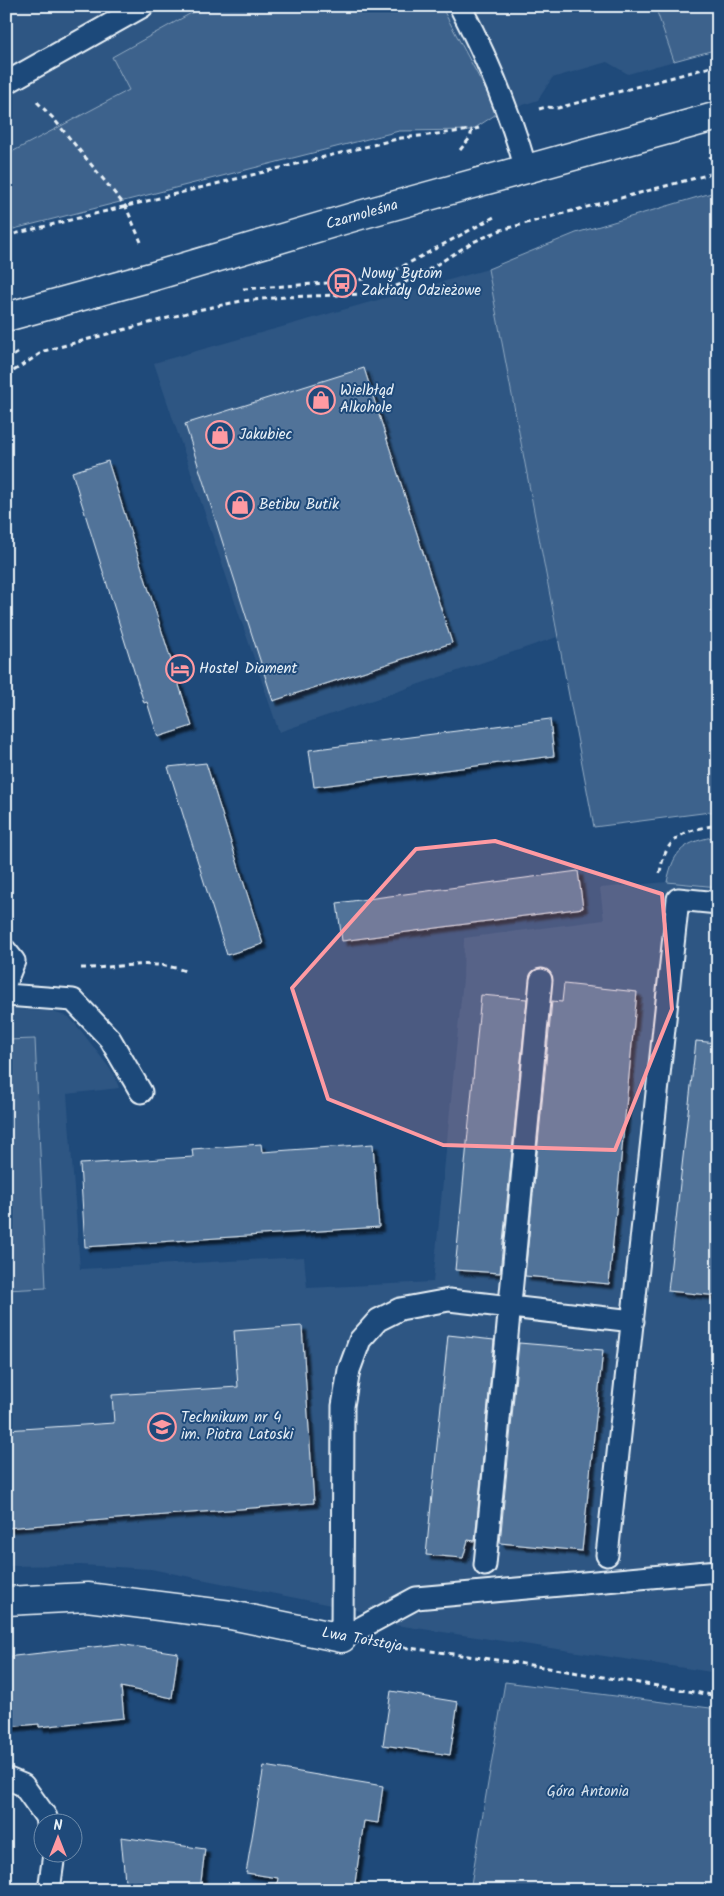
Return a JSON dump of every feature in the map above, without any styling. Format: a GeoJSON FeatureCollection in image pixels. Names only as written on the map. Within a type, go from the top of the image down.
{"type":"FeatureCollection","features":[{"type":"Feature","properties":{"kind":"street","name":"Czarnoleśna"},"geometry":{"type":"LineString","coordinates":[[6,317],[160,275],[360,215],[718,116]]}},
{"type":"Feature","properties":{"kind":"street","name":"Lwa Tołstoja"},"geometry":{"type":"LineString","coordinates":[[6,1600],[87,1597],[230,1615],[342,1638]]}},
{"type":"Feature","properties":{"kind":"lane"},"geometry":{"type":"LineString","coordinates":[[11,81],[143,6]]}},
{"type":"Feature","properties":{"kind":"lane"},"geometry":{"type":"LineString","coordinates":[[460,6],[510,118],[526,169]]}},
{"type":"Feature","properties":{"kind":"lane"},"geometry":{"type":"LineString","coordinates":[[607,1554],[678,900],[718,903]]}},
{"type":"Feature","properties":{"kind":"lane"},"geometry":{"type":"LineString","coordinates":[[6,951],[14,961],[6,981]]}},
{"type":"Feature","properties":{"kind":"lane"},"geometry":{"type":"LineString","coordinates":[[485,1565],[541,980]]}},
{"type":"Feature","properties":{"kind":"lane"},"geometry":{"type":"LineString","coordinates":[[6,995],[73,1000],[110,1039],[141,1092]]}},
{"type":"Feature","properties":{"kind":"lane"},"geometry":{"type":"LineString","coordinates":[[633,1321],[449,1300],[400,1309],[378,1320],[360,1340],[348,1370],[343,1406],[342,1638],[416,1598],[718,1572]]}},
{"type":"Feature","properties":{"kind":"lane"},"geometry":{"type":"LineString","coordinates":[[6,1778],[23,1785],[44,1814]]}},
{"type":"Feature","properties":{"kind":"lane"},"geometry":{"type":"LineString","coordinates":[[49,1890],[53,1864]]}},
{"type":"Feature","properties":{"kind":"path"},"geometry":{"type":"LineString","coordinates":[[558,108],[718,64]]}},
{"type":"Feature","properties":{"kind":"path"},"geometry":{"type":"LineString","coordinates":[[11,81],[53,118],[126,207],[141,243]]}},
{"type":"Feature","properties":{"kind":"path"},"geometry":{"type":"LineString","coordinates":[[6,236],[401,138],[472,130]]}},
{"type":"Feature","properties":{"kind":"path"},"geometry":{"type":"LineString","coordinates":[[6,376],[44,351],[198,310],[241,302],[367,294],[381,291],[420,275],[473,242],[501,230],[718,172]]}},
{"type":"Feature","properties":{"kind":"path"},"geometry":{"type":"LineString","coordinates":[[239,289],[354,281],[394,271],[442,246]]}},
{"type":"Feature","properties":{"kind":"path"},"geometry":{"type":"LineString","coordinates":[[6,360],[23,350]]}},
{"type":"Feature","properties":{"kind":"path"},"geometry":{"type":"LineString","coordinates":[[678,900],[661,889],[661,868],[667,850],[678,836],[698,828],[718,825]]}},
{"type":"Feature","properties":{"kind":"path"},"geometry":{"type":"LineString","coordinates":[[79,968],[152,964],[185,971]]}},
{"type":"Feature","properties":{"kind":"path","name":"Lwa Tołstoja"},"geometry":{"type":"LineString","coordinates":[[342,1638],[518,1663],[718,1696]]}},
{"type":"Feature","properties":{"kind":"highlighted area"},"geometry":{"type":"Polygon","coordinates":[[[495,841],[662,894],[672,1009],[615,1150],[443,1145],[328,1099],[292,988],[416,849],[495,841]]]}},
{"type":"Feature","properties":{"kind":"shaded area"},"geometry":{"type":"Polygon","coordinates":[[[6,6],[655,6],[674,61],[628,74],[607,62],[552,78],[538,100],[469,123],[399,131],[6,231],[6,6]]]}},
{"type":"Feature","properties":{"kind":"shaded area"},"geometry":{"type":"Polygon","coordinates":[[[488,269],[557,637],[279,732],[154,363],[488,269]]]}},
{"type":"Feature","properties":{"kind":"shaded area"},"geometry":{"type":"Polygon","coordinates":[[[667,882],[718,887],[718,1673],[369,1621],[366,1612],[151,1569],[80,1565],[6,1566],[6,1009],[49,1011],[69,1017],[114,1074],[119,1088],[67,1094],[80,1269],[304,1257],[307,1288],[433,1282],[463,979],[464,938],[604,920],[600,888],[667,882]]]}},
{"type":"Feature","properties":{"kind":"green space"},"geometry":{"type":"Polygon","coordinates":[[[204,6],[441,6],[498,113],[472,130],[399,131],[6,231],[6,155],[129,90],[112,57],[204,6]]]}},
{"type":"Feature","properties":{"kind":"green space"},"geometry":{"type":"Polygon","coordinates":[[[655,6],[718,6],[718,49],[674,61],[655,6]]]}},
{"type":"Feature","properties":{"kind":"green space"},"geometry":{"type":"Polygon","coordinates":[[[718,191],[718,811],[594,827],[488,269],[576,233],[718,191]]]}},
{"type":"Feature","properties":{"kind":"green space"},"geometry":{"type":"Polygon","coordinates":[[[718,836],[718,887],[667,882],[673,862],[682,849],[697,841],[718,836]]]}},
{"type":"Feature","properties":{"kind":"green space"},"geometry":{"type":"Polygon","coordinates":[[[35,1039],[46,1288],[6,1290],[6,1040],[35,1039]]]}},
{"type":"Feature","properties":{"kind":"green space","name":"Góra Antonia"},"geometry":{"type":"Polygon","coordinates":[[[505,1682],[718,1709],[718,1890],[470,1890],[505,1682]]]}},
{"type":"Feature","properties":{"kind":"building"},"geometry":{"type":"Polygon","coordinates":[[[364,368],[452,643],[273,701],[185,424],[364,368]]]}},
{"type":"Feature","properties":{"kind":"building"},"geometry":{"type":"Polygon","coordinates":[[[108,461],[192,726],[158,737],[147,702],[144,703],[72,472],[108,461]]]}},
{"type":"Feature","properties":{"kind":"building"},"geometry":{"type":"Polygon","coordinates":[[[550,719],[554,756],[314,787],[309,750],[550,719]]]}},
{"type":"Feature","properties":{"kind":"building"},"geometry":{"type":"Polygon","coordinates":[[[206,763],[263,944],[227,955],[168,767],[206,763]]]}},
{"type":"Feature","properties":{"kind":"building"},"geometry":{"type":"Polygon","coordinates":[[[578,871],[583,908],[342,941],[337,903],[578,871]]]}},
{"type":"Feature","properties":{"kind":"building"},"geometry":{"type":"Polygon","coordinates":[[[564,984],[637,992],[609,1284],[525,1276],[552,1001],[562,1002],[564,984]]]}},
{"type":"Feature","properties":{"kind":"building"},"geometry":{"type":"Polygon","coordinates":[[[481,995],[527,999],[500,1273],[455,1270],[481,995]]]}},
{"type":"Feature","properties":{"kind":"building"},"geometry":{"type":"Polygon","coordinates":[[[696,1041],[718,1043],[718,1296],[668,1291],[696,1041]]]}},
{"type":"Feature","properties":{"kind":"building"},"geometry":{"type":"Polygon","coordinates":[[[261,1144],[262,1152],[373,1144],[379,1227],[85,1247],[80,1164],[193,1157],[192,1149],[261,1144]]]}},
{"type":"Feature","properties":{"kind":"building","name":"Technikum nr 4 im. Piotra Latoski"},"geometry":{"type":"Polygon","coordinates":[[[302,1326],[314,1503],[6,1528],[6,1430],[114,1423],[112,1395],[238,1387],[234,1331],[302,1326]]]}},
{"type":"Feature","properties":{"kind":"building"},"geometry":{"type":"Polygon","coordinates":[[[448,1335],[494,1340],[475,1541],[468,1540],[463,1558],[426,1555],[448,1335]]]}},
{"type":"Feature","properties":{"kind":"building"},"geometry":{"type":"Polygon","coordinates":[[[519,1343],[603,1350],[582,1551],[500,1543],[519,1343]]]}},
{"type":"Feature","properties":{"kind":"building"},"geometry":{"type":"Polygon","coordinates":[[[119,1644],[178,1653],[172,1698],[121,1687],[124,1718],[39,1727],[39,1724],[6,1727],[6,1657],[119,1644]]]}},
{"type":"Feature","properties":{"kind":"building"},"geometry":{"type":"Polygon","coordinates":[[[391,1691],[458,1702],[450,1755],[383,1745],[391,1691]]]}},
{"type":"Feature","properties":{"kind":"building"},"geometry":{"type":"Polygon","coordinates":[[[264,1766],[383,1786],[378,1823],[364,1821],[354,1890],[276,1890],[278,1878],[246,1873],[264,1766]]]}},
{"type":"Feature","properties":{"kind":"building"},"geometry":{"type":"Polygon","coordinates":[[[121,1837],[205,1849],[200,1890],[125,1881],[121,1837]]]}},
{"type":"Feature","properties":{"kind":"place","name":"Nowy Bytom Zakłady Odzieżowe"},"geometry":{"type":"Point","coordinates":[342,283]}},
{"type":"Feature","properties":{"kind":"place","name":"Wielbłąd Alkohole"},"geometry":{"type":"Point","coordinates":[321,400]}},
{"type":"Feature","properties":{"kind":"place","name":"Jakubiec"},"geometry":{"type":"Point","coordinates":[220,435]}},
{"type":"Feature","properties":{"kind":"place","name":"Betibu Butik"},"geometry":{"type":"Point","coordinates":[240,505]}},
{"type":"Feature","properties":{"kind":"place","name":"Hostel Diament"},"geometry":{"type":"Point","coordinates":[180,669]}},
{"type":"Feature","properties":{"kind":"place","name":"Technikum nr 4 im. Piotra Latoski"},"geometry":{"type":"Point","coordinates":[162,1427]}}]}
